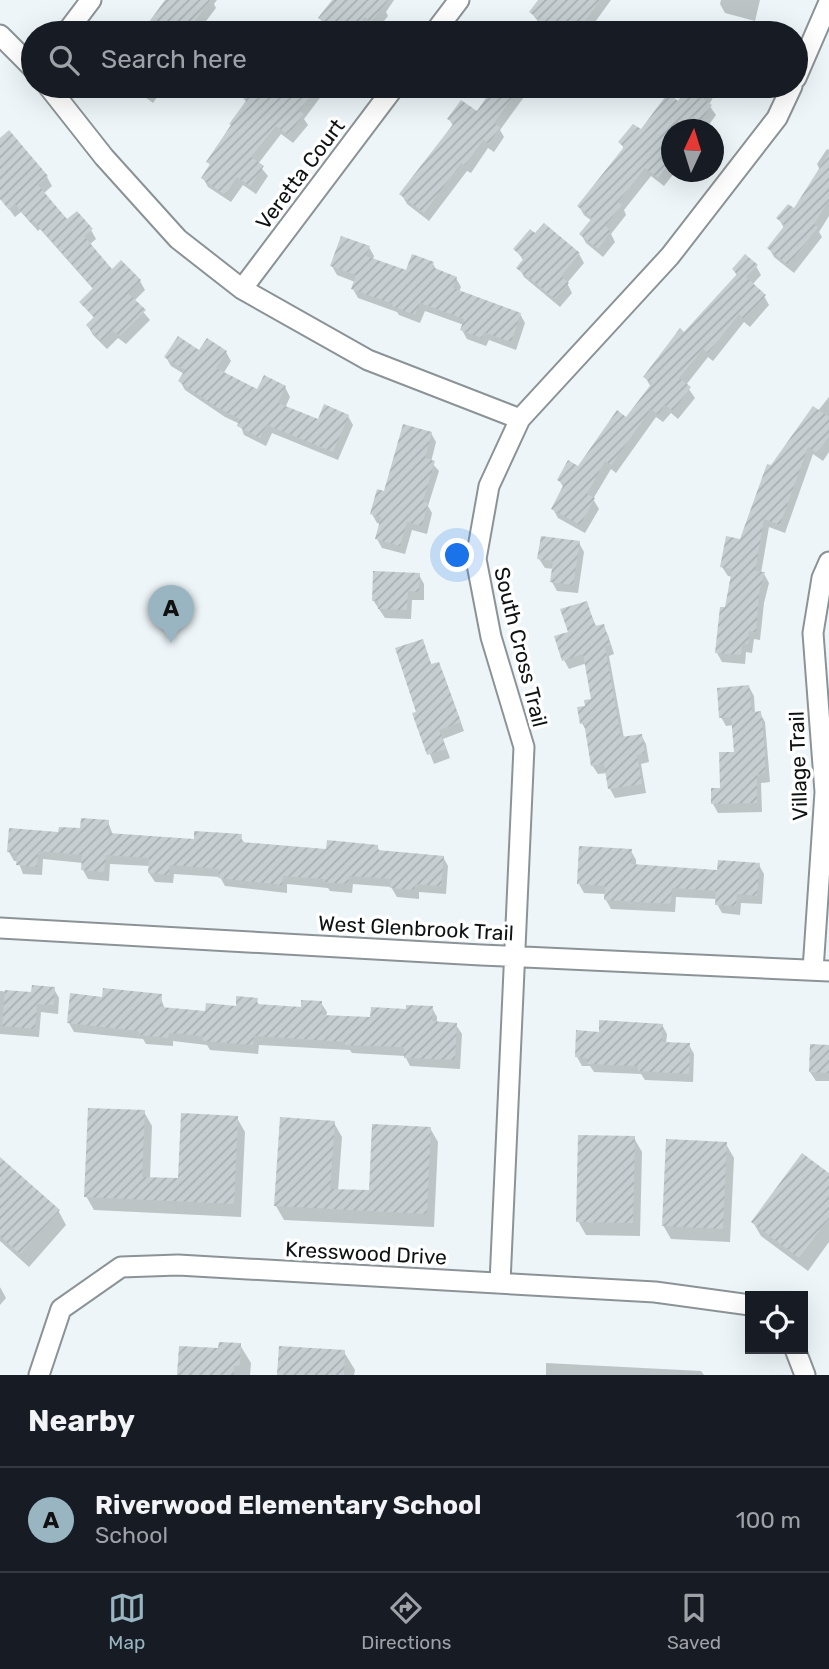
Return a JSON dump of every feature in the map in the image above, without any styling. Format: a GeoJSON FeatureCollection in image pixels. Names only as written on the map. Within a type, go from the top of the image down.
{"type":"FeatureCollection","features":[{"type":"Feature","properties":{"kind":"street"},"geometry":{"type":"LineString","coordinates":[[75,21],[92,0]]}},
{"type":"Feature","properties":{"kind":"street"},"geometry":{"type":"LineString","coordinates":[[443,21],[459,0]]}},
{"type":"Feature","properties":{"kind":"street"},"geometry":{"type":"LineString","coordinates":[[808,50],[829,2]]}},
{"type":"Feature","properties":{"kind":"street"},"geometry":{"type":"LineString","coordinates":[[0,35],[21,56]]}},
{"type":"Feature","properties":{"kind":"street"},"geometry":{"type":"LineString","coordinates":[[57,98],[104,157],[178,239],[242,289],[368,360],[520,419]]}},
{"type":"Feature","properties":{"kind":"street","name":"Veretta Court"},"geometry":{"type":"LineString","coordinates":[[242,289],[385,98]]}},
{"type":"Feature","properties":{"kind":"street","name":"South Cross Trail"},"geometry":{"type":"LineString","coordinates":[[500,1283],[524,747],[491,637],[476,559],[489,486],[520,419],[670,256],[777,118],[786,98]]}},
{"type":"Feature","properties":{"kind":"street","name":"Village Trail"},"geometry":{"type":"LineString","coordinates":[[821,971],[825,792],[813,633],[822,578],[829,562]]}},
{"type":"Feature","properties":{"kind":"street","name":"West Glenbrook Trail"},"geometry":{"type":"LineString","coordinates":[[0,928],[821,971]]}},
{"type":"Feature","properties":{"kind":"street","name":"Kresswood Drive"},"geometry":{"type":"LineString","coordinates":[[39,1375],[61,1309],[121,1267],[178,1265],[500,1283],[655,1293],[745,1304]]}},
{"type":"Feature","properties":{"kind":"street"},"geometry":{"type":"LineString","coordinates":[[797,1354],[805,1375]]}},
{"type":"Feature","properties":{"kind":"building"},"geometry":{"type":"Polygon","coordinates":[[[165,0],[210,0],[195,21],[150,21],[165,0]]]}},
{"type":"Feature","properties":{"kind":"building"},"geometry":{"type":"Polygon","coordinates":[[[332,0],[388,0],[372,21],[365,17],[362,21],[322,21],[318,18],[332,0]]]}},
{"type":"Feature","properties":{"kind":"building"},"geometry":{"type":"Polygon","coordinates":[[[538,0],[600,0],[585,21],[538,21],[539,19],[529,12],[538,0]]]}},
{"type":"Feature","properties":{"kind":"building"},"geometry":{"type":"Polygon","coordinates":[[[309,98],[299,111],[304,114],[288,135],[276,126],[251,157],[264,166],[250,186],[237,177],[225,195],[201,178],[210,164],[206,162],[246,101],[243,99],[309,98]]]}},
{"type":"Feature","properties":{"kind":"building"},"geometry":{"type":"Polygon","coordinates":[[[486,98],[512,98],[494,123],[500,127],[489,144],[483,140],[465,165],[461,163],[424,213],[399,194],[454,123],[447,119],[461,100],[477,111],[486,98]]]}},
{"type":"Feature","properties":{"kind":"building"},"geometry":{"type":"Polygon","coordinates":[[[664,98],[674,98],[678,101],[680,98],[703,98],[712,105],[702,119],[692,116],[690,119],[661,119],[661,174],[658,178],[645,168],[618,202],[622,205],[605,226],[611,231],[598,249],[579,234],[592,218],[577,206],[624,147],[618,142],[633,124],[641,129],[664,98]]]}},
{"type":"Feature","properties":{"kind":"building"},"geometry":{"type":"Polygon","coordinates":[[[9,130],[48,176],[38,185],[67,219],[77,211],[93,229],[84,236],[112,269],[121,260],[141,280],[128,293],[146,310],[120,336],[112,330],[101,341],[86,325],[94,317],[79,302],[93,288],[34,221],[31,223],[15,204],[9,210],[0,199],[0,138],[9,130]]]}},
{"type":"Feature","properties":{"kind":"building"},"geometry":{"type":"Polygon","coordinates":[[[829,153],[829,200],[814,224],[818,227],[788,265],[767,248],[785,225],[776,218],[788,204],[794,208],[829,153]]]}},
{"type":"Feature","properties":{"kind":"building"},"geometry":{"type":"Polygon","coordinates":[[[544,223],[580,253],[561,276],[569,283],[555,299],[516,268],[524,258],[513,249],[530,229],[535,233],[544,223]]]}},
{"type":"Feature","properties":{"kind":"building"},"geometry":{"type":"Polygon","coordinates":[[[341,236],[370,246],[366,256],[406,270],[412,254],[434,262],[432,267],[457,277],[453,288],[521,313],[511,342],[484,332],[481,338],[460,330],[464,319],[420,303],[415,315],[351,289],[356,275],[330,266],[341,236]]]}},
{"type":"Feature","properties":{"kind":"building"},"geometry":{"type":"Polygon","coordinates":[[[745,254],[758,265],[746,277],[766,295],[744,319],[739,314],[708,353],[703,349],[679,378],[691,387],[673,411],[665,405],[658,415],[651,409],[611,465],[605,461],[587,494],[595,498],[580,525],[551,509],[564,484],[557,480],[568,460],[578,466],[617,410],[626,417],[652,383],[643,377],[680,328],[684,332],[737,274],[732,269],[745,254]]]}},
{"type":"Feature","properties":{"kind":"building"},"geometry":{"type":"Polygon","coordinates":[[[178,336],[199,350],[207,338],[227,351],[216,368],[257,389],[264,375],[286,386],[278,403],[318,419],[324,404],[349,415],[333,452],[267,425],[260,438],[237,426],[240,419],[218,408],[178,381],[185,370],[164,357],[178,336]]]}},
{"type":"Feature","properties":{"kind":"building"},"geometry":{"type":"Polygon","coordinates":[[[813,406],[829,417],[829,436],[817,453],[808,447],[780,525],[764,519],[755,571],[765,572],[759,593],[756,632],[749,631],[748,644],[742,644],[741,655],[715,653],[720,607],[725,607],[732,569],[720,567],[726,536],[740,539],[767,464],[771,465],[813,406]]]}},
{"type":"Feature","properties":{"kind":"building"},"geometry":{"type":"Polygon","coordinates":[[[403,424],[432,432],[425,458],[435,461],[423,501],[428,503],[422,526],[407,522],[400,546],[375,539],[381,517],[370,514],[377,489],[384,491],[403,424]]]}},
{"type":"Feature","properties":{"kind":"building"},"geometry":{"type":"Polygon","coordinates":[[[541,536],[580,541],[573,585],[550,582],[553,561],[537,559],[541,536]]]}},
{"type":"Feature","properties":{"kind":"building"},"geometry":{"type":"Polygon","coordinates":[[[373,571],[420,573],[419,592],[408,591],[407,610],[378,609],[378,601],[372,601],[373,571]]]}},
{"type":"Feature","properties":{"kind":"building"},"geometry":{"type":"Polygon","coordinates":[[[587,601],[595,626],[604,624],[610,645],[605,647],[621,737],[642,734],[645,753],[637,755],[642,784],[608,789],[604,764],[591,766],[584,723],[580,724],[577,707],[585,706],[584,700],[591,699],[583,654],[562,661],[554,636],[568,632],[560,609],[587,601]]]}},
{"type":"Feature","properties":{"kind":"building"},"geometry":{"type":"Polygon","coordinates":[[[423,639],[431,664],[439,662],[461,722],[439,730],[446,749],[427,755],[412,713],[416,712],[395,648],[423,639]]]}},
{"type":"Feature","properties":{"kind":"building"},"geometry":{"type":"Polygon","coordinates":[[[749,685],[752,712],[761,711],[765,751],[765,773],[757,774],[757,803],[711,804],[711,788],[720,788],[719,752],[734,752],[731,717],[719,718],[717,688],[749,685]]]}},
{"type":"Feature","properties":{"kind":"building"},"geometry":{"type":"Polygon","coordinates":[[[81,818],[109,820],[108,833],[194,839],[194,831],[242,834],[241,842],[326,849],[327,840],[378,845],[378,850],[444,856],[441,886],[415,884],[415,890],[390,888],[391,879],[349,876],[348,884],[283,876],[282,885],[218,878],[219,869],[170,865],[169,875],[148,873],[149,858],[106,855],[104,872],[81,870],[82,855],[38,851],[37,867],[16,865],[17,853],[7,852],[9,828],[58,832],[59,827],[80,828],[81,818]]]}},
{"type":"Feature","properties":{"kind":"building"},"geometry":{"type":"Polygon","coordinates":[[[579,846],[632,849],[631,864],[717,870],[718,860],[760,863],[757,896],[737,894],[736,906],[715,905],[716,891],[672,888],[671,904],[604,900],[605,886],[577,884],[579,846]]]}},
{"type":"Feature","properties":{"kind":"building"},"geometry":{"type":"Polygon","coordinates":[[[32,985],[55,987],[54,1005],[37,1004],[35,1029],[2,1026],[5,990],[31,992],[32,985]]]}},
{"type":"Feature","properties":{"kind":"building"},"geometry":{"type":"Polygon","coordinates":[[[103,988],[162,994],[161,1007],[205,1011],[206,1003],[236,1006],[236,996],[258,998],[257,1004],[301,1007],[301,1000],[322,1001],[322,1015],[370,1017],[371,1007],[406,1009],[406,1005],[433,1006],[432,1021],[457,1023],[455,1060],[404,1058],[404,1047],[345,1045],[345,1042],[254,1036],[253,1045],[203,1041],[203,1036],[169,1033],[168,1038],[139,1035],[139,1031],[67,1023],[70,993],[102,997],[103,988]]]}},
{"type":"Feature","properties":{"kind":"building"},"geometry":{"type":"Polygon","coordinates":[[[599,1020],[663,1024],[662,1042],[690,1043],[689,1074],[638,1071],[638,1066],[587,1064],[587,1058],[575,1057],[576,1030],[599,1032],[599,1020]]]}},
{"type":"Feature","properties":{"kind":"building"},"geometry":{"type":"Polygon","coordinates":[[[810,1044],[829,1045],[829,1073],[809,1072],[810,1044]]]}},
{"type":"Feature","properties":{"kind":"building"},"geometry":{"type":"Polygon","coordinates":[[[88,1108],[145,1110],[142,1177],[178,1178],[181,1113],[238,1116],[234,1204],[84,1197],[88,1108]]]}},
{"type":"Feature","properties":{"kind":"building"},"geometry":{"type":"Polygon","coordinates":[[[280,1117],[335,1121],[330,1189],[369,1190],[372,1124],[431,1127],[427,1214],[274,1206],[280,1117]]]}},
{"type":"Feature","properties":{"kind":"building"},"geometry":{"type":"Polygon","coordinates":[[[578,1135],[635,1136],[633,1223],[576,1222],[578,1135]]]}},
{"type":"Feature","properties":{"kind":"building"},"geometry":{"type":"Polygon","coordinates":[[[666,1139],[727,1142],[723,1229],[662,1226],[666,1139]]]}},
{"type":"Feature","properties":{"kind":"building"},"geometry":{"type":"Polygon","coordinates":[[[802,1153],[829,1173],[829,1218],[799,1258],[751,1222],[802,1153]]]}},
{"type":"Feature","properties":{"kind":"building"},"geometry":{"type":"Polygon","coordinates":[[[0,1157],[60,1210],[20,1254],[0,1236],[0,1157]]]}},
{"type":"Feature","properties":{"kind":"building"},"geometry":{"type":"Polygon","coordinates":[[[219,1342],[241,1343],[240,1366],[234,1366],[234,1375],[177,1375],[179,1346],[218,1348],[219,1342]]]}},
{"type":"Feature","properties":{"kind":"building"},"geometry":{"type":"Polygon","coordinates":[[[279,1346],[345,1350],[344,1375],[277,1375],[279,1346]]]}},
{"type":"Feature","properties":{"kind":"place","name":"Riverwood Elementary School"},"geometry":{"type":"Point","coordinates":[171,643]}}]}
